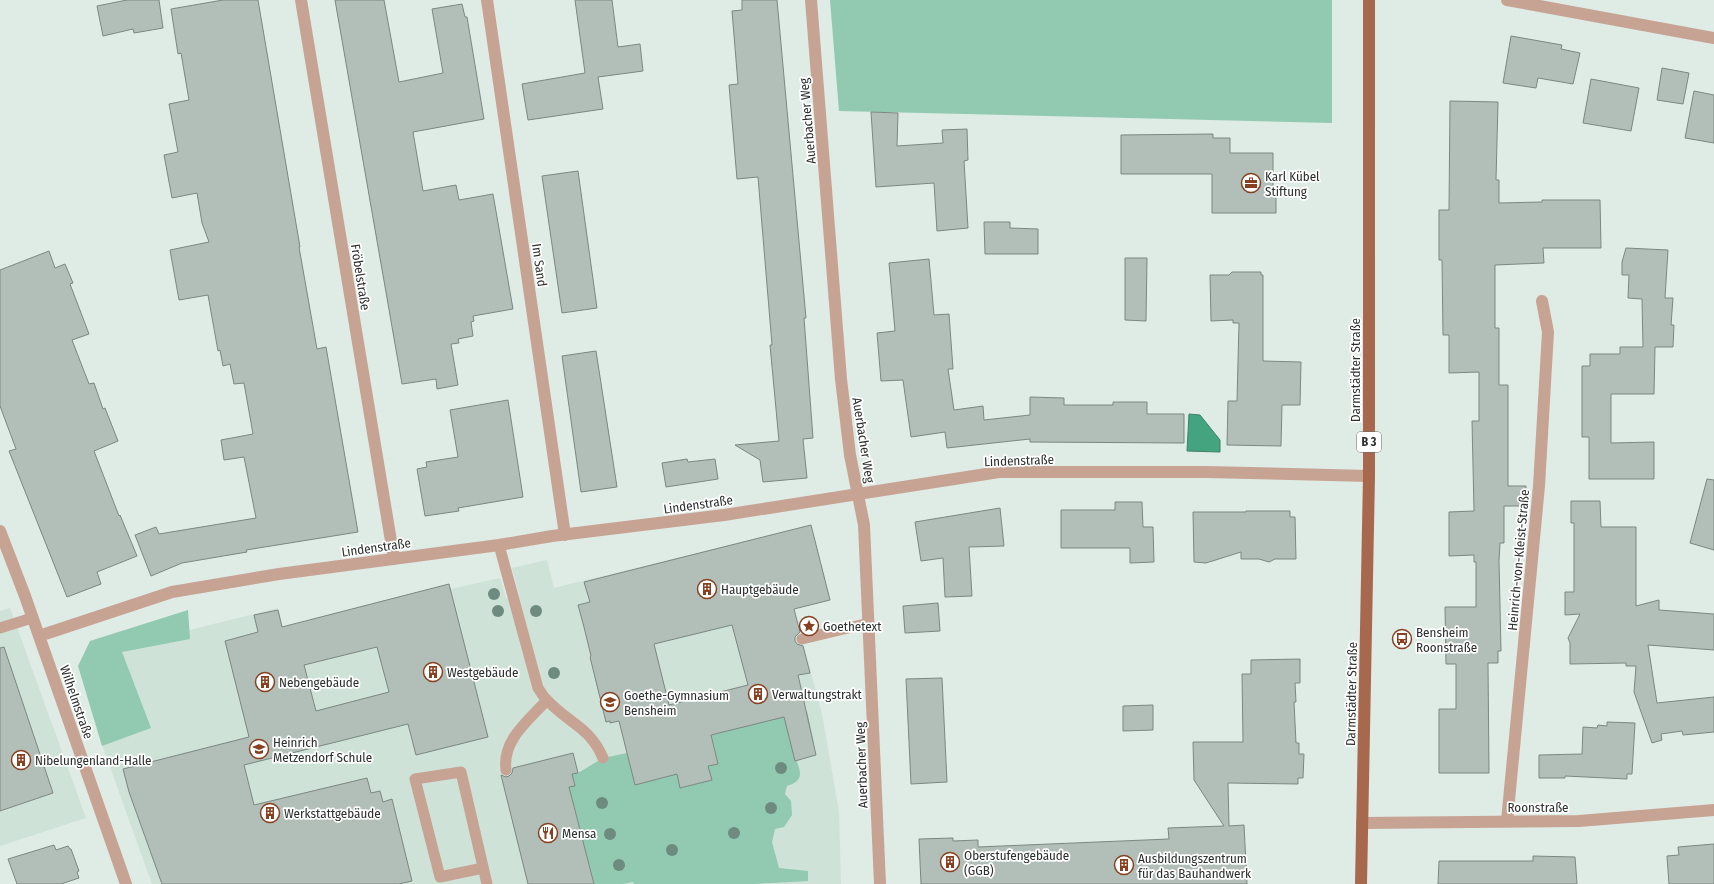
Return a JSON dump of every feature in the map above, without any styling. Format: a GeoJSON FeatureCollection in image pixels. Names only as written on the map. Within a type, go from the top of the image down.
{"type":"FeatureCollection","features":[{"type":"Feature","properties":{"kind":"main road","name":"Darmstädter Straße"},"geometry":{"type":"LineString","coordinates":[[1361,884],[1369,476],[1369,0]]}},
{"type":"Feature","properties":{"kind":"street","name":"Fröbelstraße"},"geometry":{"type":"LineString","coordinates":[[301,0],[394,559]]}},
{"type":"Feature","properties":{"kind":"street","name":"Im Sand"},"geometry":{"type":"LineString","coordinates":[[488,0],[565,535]]}},
{"type":"Feature","properties":{"kind":"street","name":"Auerbacher Weg"},"geometry":{"type":"LineString","coordinates":[[811,0],[841,379],[850,455],[864,525],[880,884]]}},
{"type":"Feature","properties":{"kind":"street"},"geometry":{"type":"LineString","coordinates":[[1507,0],[1714,38]]}},
{"type":"Feature","properties":{"kind":"street","name":"Heinrich-von-Kleist-Straße"},"geometry":{"type":"LineString","coordinates":[[1507,821],[1539,486],[1548,332],[1542,301]]}},
{"type":"Feature","properties":{"kind":"street","name":"Lindenstraße"},"geometry":{"type":"LineString","coordinates":[[39,636],[172,592],[279,574],[724,515],[999,472],[1206,472],[1369,476]]}},
{"type":"Feature","properties":{"kind":"street","name":"Wilhelmstraße"},"geometry":{"type":"LineString","coordinates":[[0,531],[39,636],[126,884]]}},
{"type":"Feature","properties":{"kind":"street","name":"Roonstraße"},"geometry":{"type":"LineString","coordinates":[[1362,823],[1579,821],[1714,810]]}},
{"type":"Feature","properties":{"kind":"lane"},"geometry":{"type":"LineString","coordinates":[[500,545],[538,688],[546,700],[591,737],[598,745],[604,758]]}},
{"type":"Feature","properties":{"kind":"lane"},"geometry":{"type":"LineString","coordinates":[[0,628],[32,618]]}},
{"type":"Feature","properties":{"kind":"lane"},"geometry":{"type":"LineString","coordinates":[[802,639],[869,623]]}},
{"type":"Feature","properties":{"kind":"lane"},"geometry":{"type":"LineString","coordinates":[[506,770],[504,759],[508,747],[521,729],[546,700]]}},
{"type":"Feature","properties":{"kind":"lane"},"geometry":{"type":"LineString","coordinates":[[484,868],[440,876],[415,779],[461,772],[484,868],[487,884]]}},
{"type":"Feature","properties":{"kind":"shaded area"},"geometry":{"type":"Polygon","coordinates":[[[830,0],[1332,0],[1332,123],[839,111],[830,0]]]}},
{"type":"Feature","properties":{"kind":"shaded area"},"geometry":{"type":"Polygon","coordinates":[[[1189,414],[1200,415],[1220,440],[1220,452],[1187,451],[1189,414]]]}},
{"type":"Feature","properties":{"kind":"shaded area"},"geometry":{"type":"Polygon","coordinates":[[[811,525],[830,600],[794,609],[822,714],[839,812],[841,884],[152,884],[101,742],[117,648],[278,608],[283,627],[449,584],[451,589],[500,578],[506,598],[519,595],[512,568],[547,560],[554,588],[811,525]]]}},
{"type":"Feature","properties":{"kind":"shaded area"},"geometry":{"type":"Polygon","coordinates":[[[10,608],[86,818],[0,846],[0,611],[10,608]]]}},
{"type":"Feature","properties":{"kind":"shaded area"},"geometry":{"type":"Polygon","coordinates":[[[188,610],[190,639],[122,652],[151,728],[102,746],[78,666],[90,641],[188,610]]]}},
{"type":"Feature","properties":{"kind":"shaded area"},"geometry":{"type":"Polygon","coordinates":[[[807,711],[814,744],[793,750],[800,771],[800,776],[798,780],[787,786],[785,794],[791,801],[792,815],[784,827],[775,829],[772,842],[779,868],[808,871],[808,881],[755,884],[634,884],[633,882],[623,884],[594,884],[569,787],[575,785],[572,774],[578,773],[603,758],[627,753],[635,785],[677,774],[681,788],[711,780],[708,766],[718,764],[711,735],[807,711]]]}},
{"type":"Feature","properties":{"kind":"building"},"geometry":{"type":"Polygon","coordinates":[[[127,0],[159,0],[163,28],[134,33],[133,29],[103,36],[97,6],[127,0]]]}},
{"type":"Feature","properties":{"kind":"building"},"geometry":{"type":"Polygon","coordinates":[[[223,0],[258,0],[317,349],[326,347],[358,532],[246,550],[247,552],[182,563],[151,576],[135,535],[156,527],[159,534],[256,518],[244,457],[224,460],[221,440],[253,434],[244,383],[234,384],[230,364],[223,366],[220,350],[218,351],[208,295],[179,300],[170,250],[209,242],[202,223],[197,193],[172,198],[164,155],[178,152],[169,104],[189,100],[181,53],[178,54],[171,9],[223,0]]]}},
{"type":"Feature","properties":{"kind":"building"},"geometry":{"type":"Polygon","coordinates":[[[335,0],[384,0],[399,82],[443,73],[432,9],[462,4],[465,17],[467,17],[484,119],[413,132],[423,191],[456,185],[459,200],[493,194],[513,309],[473,316],[474,321],[471,322],[473,336],[458,339],[459,343],[451,344],[458,385],[437,389],[436,379],[402,384],[335,0]]]}},
{"type":"Feature","properties":{"kind":"building"},"geometry":{"type":"Polygon","coordinates":[[[575,0],[612,0],[618,47],[640,44],[643,71],[598,77],[603,109],[528,120],[522,84],[585,73],[575,0]]]}},
{"type":"Feature","properties":{"kind":"building"},"geometry":{"type":"Polygon","coordinates":[[[742,0],[777,0],[806,318],[804,318],[813,438],[803,439],[807,478],[763,482],[760,460],[735,445],[779,441],[770,345],[772,345],[758,177],[737,179],[729,85],[738,84],[732,11],[742,10],[742,0]]]}},
{"type":"Feature","properties":{"kind":"building"},"geometry":{"type":"Polygon","coordinates":[[[1511,36],[1562,45],[1561,49],[1580,53],[1573,84],[1538,78],[1536,88],[1503,83],[1511,36]]]}},
{"type":"Feature","properties":{"kind":"building"},"geometry":{"type":"Polygon","coordinates":[[[1662,68],[1689,73],[1683,104],[1657,100],[1662,68]]]}},
{"type":"Feature","properties":{"kind":"building"},"geometry":{"type":"Polygon","coordinates":[[[1591,79],[1639,88],[1631,131],[1583,123],[1591,79]]]}},
{"type":"Feature","properties":{"kind":"building"},"geometry":{"type":"Polygon","coordinates":[[[1694,91],[1714,95],[1714,143],[1685,138],[1694,91]]]}},
{"type":"Feature","properties":{"kind":"building"},"geometry":{"type":"Polygon","coordinates":[[[1450,101],[1498,102],[1496,180],[1499,180],[1499,203],[1542,202],[1542,200],[1600,200],[1601,248],[1543,248],[1544,263],[1495,265],[1495,328],[1499,328],[1499,385],[1508,385],[1508,486],[1526,486],[1526,506],[1504,506],[1504,543],[1500,543],[1499,561],[1501,651],[1498,651],[1498,663],[1488,663],[1489,773],[1439,773],[1439,709],[1456,709],[1456,664],[1446,664],[1445,607],[1476,607],[1476,562],[1474,562],[1474,555],[1449,556],[1449,512],[1474,511],[1472,421],[1479,421],[1479,372],[1449,373],[1449,335],[1443,335],[1442,260],[1439,260],[1439,210],[1449,210],[1450,101]]]}},
{"type":"Feature","properties":{"kind":"building"},"geometry":{"type":"Polygon","coordinates":[[[871,112],[898,113],[897,146],[943,143],[942,130],[967,129],[968,160],[964,161],[968,228],[937,231],[934,183],[876,187],[871,112]]]}},
{"type":"Feature","properties":{"kind":"building"},"geometry":{"type":"Polygon","coordinates":[[[1213,134],[1213,138],[1230,138],[1230,153],[1273,153],[1273,190],[1276,190],[1276,213],[1212,213],[1212,174],[1121,174],[1121,135],[1213,134]]]}},
{"type":"Feature","properties":{"kind":"building"},"geometry":{"type":"Polygon","coordinates":[[[578,171],[597,308],[562,313],[542,176],[578,171]]]}},
{"type":"Feature","properties":{"kind":"building"},"geometry":{"type":"Polygon","coordinates":[[[984,222],[1010,222],[1010,228],[1038,229],[1038,254],[985,254],[984,222]]]}},
{"type":"Feature","properties":{"kind":"building"},"geometry":{"type":"Polygon","coordinates":[[[1626,248],[1668,250],[1665,298],[1673,298],[1671,325],[1674,325],[1673,347],[1655,347],[1654,394],[1611,394],[1611,443],[1654,442],[1654,479],[1589,479],[1589,437],[1582,437],[1582,366],[1590,366],[1590,354],[1620,354],[1620,347],[1643,347],[1642,299],[1628,298],[1629,275],[1622,275],[1622,262],[1626,248]]]}},
{"type":"Feature","properties":{"kind":"building"},"geometry":{"type":"Polygon","coordinates":[[[49,251],[55,268],[65,264],[73,283],[70,284],[89,334],[72,340],[89,384],[94,383],[103,409],[105,408],[118,441],[94,451],[119,516],[120,515],[137,556],[97,572],[101,584],[67,597],[9,451],[16,449],[0,406],[0,270],[49,251]]]}},
{"type":"Feature","properties":{"kind":"building"},"geometry":{"type":"Polygon","coordinates":[[[1125,258],[1147,258],[1146,321],[1125,320],[1125,258]]]}},
{"type":"Feature","properties":{"kind":"building"},"geometry":{"type":"Polygon","coordinates":[[[929,259],[934,315],[949,314],[953,369],[948,369],[954,410],[983,406],[984,420],[1030,415],[1030,397],[1064,398],[1064,405],[1113,405],[1113,402],[1147,402],[1147,414],[1184,414],[1184,443],[1030,442],[1030,439],[947,448],[945,432],[911,437],[903,380],[881,381],[877,333],[895,331],[889,263],[929,259]]]}},
{"type":"Feature","properties":{"kind":"building"},"geometry":{"type":"Polygon","coordinates":[[[1232,272],[1261,272],[1261,275],[1263,275],[1263,361],[1301,362],[1300,405],[1282,405],[1281,446],[1227,445],[1228,401],[1237,401],[1239,323],[1233,323],[1233,320],[1211,321],[1210,275],[1229,275],[1232,272]]]}},
{"type":"Feature","properties":{"kind":"building"},"geometry":{"type":"Polygon","coordinates":[[[596,351],[617,487],[581,492],[562,356],[596,351]]]}},
{"type":"Feature","properties":{"kind":"building"},"geometry":{"type":"Polygon","coordinates":[[[508,400],[523,497],[458,508],[459,511],[425,516],[417,469],[427,467],[426,462],[458,457],[450,410],[508,400]]]}},
{"type":"Feature","properties":{"kind":"building"},"geometry":{"type":"Polygon","coordinates":[[[687,459],[688,462],[715,459],[718,479],[666,487],[662,463],[687,459]]]}},
{"type":"Feature","properties":{"kind":"building"},"geometry":{"type":"Polygon","coordinates":[[[1707,479],[1714,480],[1714,550],[1690,543],[1707,479]]]}},
{"type":"Feature","properties":{"kind":"building"},"geometry":{"type":"Polygon","coordinates":[[[1571,501],[1600,501],[1601,527],[1636,527],[1636,606],[1659,600],[1659,610],[1714,614],[1714,650],[1648,645],[1657,703],[1714,697],[1714,732],[1683,735],[1682,731],[1661,734],[1662,740],[1652,743],[1634,692],[1636,666],[1626,666],[1626,663],[1570,664],[1570,643],[1568,638],[1580,614],[1565,615],[1565,592],[1574,592],[1574,523],[1571,523],[1571,501]]]}},
{"type":"Feature","properties":{"kind":"building"},"geometry":{"type":"Polygon","coordinates":[[[1115,502],[1142,502],[1143,527],[1153,527],[1154,562],[1130,563],[1130,548],[1061,548],[1061,510],[1115,510],[1115,502]]]}},
{"type":"Feature","properties":{"kind":"building"},"geometry":{"type":"Polygon","coordinates":[[[1000,508],[1004,546],[969,547],[972,596],[945,597],[943,558],[921,561],[915,522],[1000,508]]]}},
{"type":"Feature","properties":{"kind":"building"},"geometry":{"type":"Polygon","coordinates":[[[1290,511],[1290,517],[1295,517],[1296,559],[1275,559],[1269,562],[1259,559],[1241,559],[1241,552],[1206,563],[1194,562],[1193,512],[1290,511]]]}},
{"type":"Feature","properties":{"kind":"building"},"geometry":{"type":"Polygon","coordinates":[[[811,525],[830,600],[794,609],[800,632],[795,637],[795,641],[797,644],[803,646],[810,673],[798,675],[816,755],[795,761],[784,717],[711,735],[718,764],[708,766],[712,780],[680,788],[677,774],[635,785],[619,721],[610,723],[610,721],[606,722],[578,605],[590,602],[584,582],[811,525]],[[732,625],[654,644],[669,705],[748,685],[732,625]]]}},
{"type":"Feature","properties":{"kind":"building"},"geometry":{"type":"Polygon","coordinates":[[[449,584],[488,737],[416,755],[408,724],[244,765],[254,805],[367,778],[371,793],[380,791],[383,802],[392,799],[412,881],[399,884],[162,884],[129,792],[123,769],[249,737],[225,641],[258,632],[254,615],[278,610],[282,627],[449,584]],[[377,647],[304,665],[316,711],[389,692],[377,647]]]}},
{"type":"Feature","properties":{"kind":"building"},"geometry":{"type":"Polygon","coordinates":[[[938,603],[940,631],[905,633],[903,606],[938,603]]]}},
{"type":"Feature","properties":{"kind":"building","name":"Nibelungenland-Halle"},"geometry":{"type":"Polygon","coordinates":[[[4,647],[53,793],[0,811],[0,648],[4,647]]]}},
{"type":"Feature","properties":{"kind":"building"},"geometry":{"type":"Polygon","coordinates":[[[1300,659],[1300,683],[1295,683],[1296,702],[1294,702],[1296,743],[1299,743],[1299,754],[1304,754],[1303,778],[1298,778],[1298,784],[1228,783],[1229,826],[1244,825],[1247,884],[921,884],[919,839],[953,838],[953,841],[978,840],[978,847],[1169,839],[1168,828],[1224,826],[1194,780],[1193,742],[1243,742],[1242,674],[1251,674],[1251,660],[1300,659]]]}},
{"type":"Feature","properties":{"kind":"building"},"geometry":{"type":"Polygon","coordinates":[[[942,678],[947,782],[911,784],[906,679],[942,678]]]}},
{"type":"Feature","properties":{"kind":"building"},"geometry":{"type":"Polygon","coordinates":[[[1153,705],[1153,730],[1123,731],[1123,706],[1153,705]]]}},
{"type":"Feature","properties":{"kind":"building"},"geometry":{"type":"Polygon","coordinates":[[[1607,722],[1635,723],[1632,774],[1627,774],[1627,779],[1565,776],[1565,778],[1539,778],[1539,755],[1582,754],[1583,727],[1597,728],[1598,725],[1607,726],[1607,722]]]}},
{"type":"Feature","properties":{"kind":"building","name":"Mensa"},"geometry":{"type":"Polygon","coordinates":[[[573,753],[578,773],[572,774],[575,786],[569,787],[594,884],[528,884],[501,775],[506,777],[512,773],[513,768],[573,753]]]}},
{"type":"Feature","properties":{"kind":"building"},"geometry":{"type":"Polygon","coordinates":[[[1714,844],[1714,884],[1669,884],[1667,856],[1679,855],[1678,847],[1714,844]]]}},
{"type":"Feature","properties":{"kind":"building"},"geometry":{"type":"Polygon","coordinates":[[[54,845],[56,850],[68,846],[71,849],[79,871],[77,872],[79,878],[61,884],[17,884],[8,859],[54,845]]]}},
{"type":"Feature","properties":{"kind":"building"},"geometry":{"type":"Polygon","coordinates":[[[1533,856],[1575,857],[1577,884],[1438,884],[1439,861],[1533,861],[1533,856]]]}},
{"type":"Feature","properties":{"kind":"place","name":"Karl Kübel Stiftung"},"geometry":{"type":"Point","coordinates":[1251,183]}},
{"type":"Feature","properties":{"kind":"place","name":"Hauptgebäude"},"geometry":{"type":"Point","coordinates":[707,589]}},
{"type":"Feature","properties":{"kind":"place","name":"Goethetext"},"geometry":{"type":"Point","coordinates":[809,626]}},
{"type":"Feature","properties":{"kind":"place","name":"Bensheim Roonstraße"},"geometry":{"type":"Point","coordinates":[1402,639]}},
{"type":"Feature","properties":{"kind":"place","name":"Westgebäude"},"geometry":{"type":"Point","coordinates":[433,672]}},
{"type":"Feature","properties":{"kind":"place","name":"Nebengebäude"},"geometry":{"type":"Point","coordinates":[265,682]}},
{"type":"Feature","properties":{"kind":"place","name":"Verwaltungstrakt"},"geometry":{"type":"Point","coordinates":[758,694]}},
{"type":"Feature","properties":{"kind":"place","name":"Goethe-Gymnasium Bensheim"},"geometry":{"type":"Point","coordinates":[610,702]}},
{"type":"Feature","properties":{"kind":"place","name":"Heinrich Metzendorf Schule"},"geometry":{"type":"Point","coordinates":[259,749]}},
{"type":"Feature","properties":{"kind":"place","name":"Nibelungenland-Halle"},"geometry":{"type":"Point","coordinates":[21,760]}},
{"type":"Feature","properties":{"kind":"place","name":"Werkstattgebäude"},"geometry":{"type":"Point","coordinates":[270,813]}},
{"type":"Feature","properties":{"kind":"place","name":"Mensa"},"geometry":{"type":"Point","coordinates":[548,833]}},
{"type":"Feature","properties":{"kind":"place","name":"Oberstufengebäude (GGB)"},"geometry":{"type":"Point","coordinates":[950,862]}},
{"type":"Feature","properties":{"kind":"place","name":"Ausbildungszentrum für das Bauhandwerk"},"geometry":{"type":"Point","coordinates":[1124,865]}}]}
